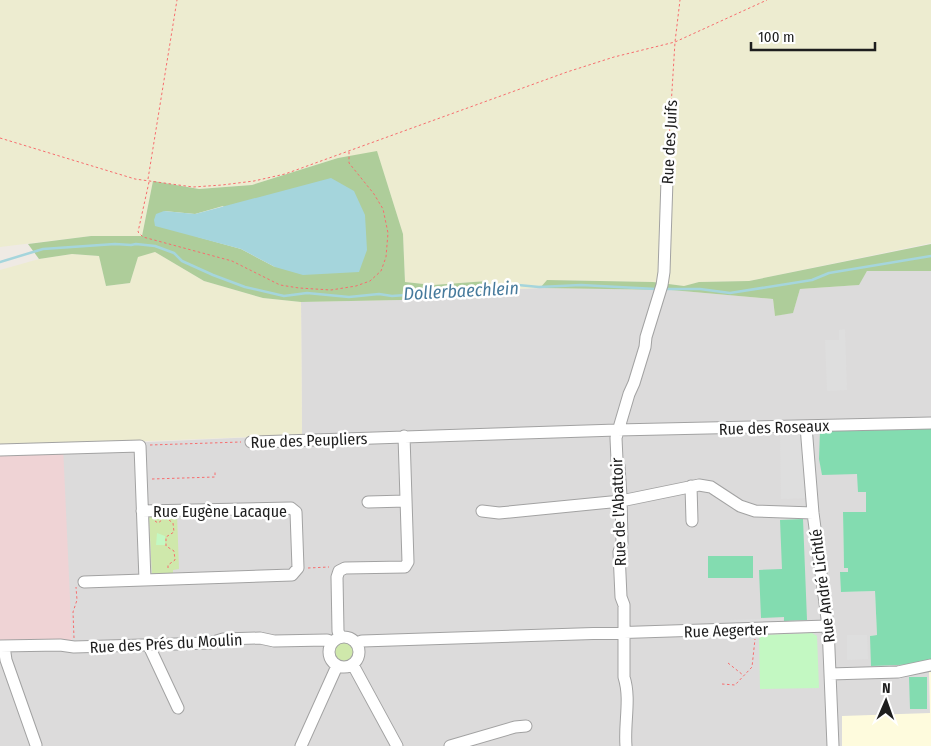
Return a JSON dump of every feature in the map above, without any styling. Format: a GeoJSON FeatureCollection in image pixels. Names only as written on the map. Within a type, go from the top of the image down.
{"type":"FeatureCollection","features":[{"type":"Feature","properties":{"kind":"street","name":"Rue des Juifs"},"geometry":{"type":"LineString","coordinates":[[660,290],[664,272],[667,180]]}},
{"type":"Feature","properties":{"kind":"street","name":"Rue de l'Abattoir"},"geometry":{"type":"LineString","coordinates":[[626,746],[626,685],[624,677],[624,633],[619,552],[622,543],[621,501],[619,466],[616,460],[618,430],[646,347],[646,337],[660,290]]}},
{"type":"Feature","properties":{"kind":"street","name":"Rue des Roseaux"},"geometry":{"type":"LineString","coordinates":[[618,430],[931,423]]}},
{"type":"Feature","properties":{"kind":"street","name":"Rue André Lichtlé"},"geometry":{"type":"LineString","coordinates":[[806,426],[813,513],[828,626],[832,746]]}},
{"type":"Feature","properties":{"kind":"street","name":"Rue des Peupliers"},"geometry":{"type":"LineString","coordinates":[[251,442],[618,430]]}},
{"type":"Feature","properties":{"kind":"street"},"geometry":{"type":"LineString","coordinates":[[336,640],[349,638],[356,643],[358,657],[353,665],[345,668],[337,666],[329,655],[329,650],[336,640],[338,632],[337,576],[339,571],[345,568],[405,567],[408,562],[404,436]]}},
{"type":"Feature","properties":{"kind":"street"},"geometry":{"type":"LineString","coordinates":[[0,450],[140,446]]}},
{"type":"Feature","properties":{"kind":"street","name":"Rue Eugène Lacaque"},"geometry":{"type":"LineString","coordinates":[[140,446],[145,580]]}},
{"type":"Feature","properties":{"kind":"street"},"geometry":{"type":"LineString","coordinates":[[482,511],[499,512],[621,501],[699,485],[711,487],[740,506],[755,511],[813,513]]}},
{"type":"Feature","properties":{"kind":"street"},"geometry":{"type":"LineString","coordinates":[[691,486],[692,521]]}},
{"type":"Feature","properties":{"kind":"street"},"geometry":{"type":"LineString","coordinates":[[368,502],[406,501]]}},
{"type":"Feature","properties":{"kind":"street","name":"Rue Eugène Lacaque"},"geometry":{"type":"LineString","coordinates":[[142,511],[291,508],[296,512],[298,568]]}},
{"type":"Feature","properties":{"kind":"street"},"geometry":{"type":"LineString","coordinates":[[84,582],[292,575],[298,568]]}},
{"type":"Feature","properties":{"kind":"street","name":"Rue Aegerter"},"geometry":{"type":"LineString","coordinates":[[624,633],[828,626]]}},
{"type":"Feature","properties":{"kind":"street"},"geometry":{"type":"LineString","coordinates":[[356,643],[362,641],[624,633]]}},
{"type":"Feature","properties":{"kind":"street","name":"Rue des Prés du Moulin"},"geometry":{"type":"LineString","coordinates":[[2,646],[60,645],[74,647],[210,643],[223,639],[260,638],[274,641],[336,640]]}},
{"type":"Feature","properties":{"kind":"street"},"geometry":{"type":"LineString","coordinates":[[148,644],[178,708]]}},
{"type":"Feature","properties":{"kind":"street"},"geometry":{"type":"LineString","coordinates":[[2,646],[36,746]]}},
{"type":"Feature","properties":{"kind":"street"},"geometry":{"type":"LineString","coordinates":[[353,665],[397,746]]}},
{"type":"Feature","properties":{"kind":"street"},"geometry":{"type":"LineString","coordinates":[[830,674],[931,665]]}},
{"type":"Feature","properties":{"kind":"street"},"geometry":{"type":"LineString","coordinates":[[301,746],[337,666]]}},
{"type":"Feature","properties":{"kind":"street"},"geometry":{"type":"LineString","coordinates":[[450,746],[515,727],[526,726]]}},
{"type":"Feature","properties":{"kind":"path"},"geometry":{"type":"LineString","coordinates":[[177,0],[149,181],[138,232],[143,237],[232,261],[280,285],[331,290],[356,286],[370,281],[381,271],[386,257],[388,233],[383,209],[350,163],[349,151]]}},
{"type":"Feature","properties":{"kind":"path","name":"Rue des Juifs"},"geometry":{"type":"LineString","coordinates":[[667,180],[675,42],[680,0]]}},
{"type":"Feature","properties":{"kind":"path"},"geometry":{"type":"LineString","coordinates":[[0,138],[135,179],[193,187],[254,181],[285,174],[499,95],[567,72],[614,57],[675,42],[767,0]]}},
{"type":"Feature","properties":{"kind":"path","name":"Rue des Peupliers"},"geometry":{"type":"LineString","coordinates":[[140,446],[251,442]]}},
{"type":"Feature","properties":{"kind":"path"},"geometry":{"type":"LineString","coordinates":[[141,480],[215,477],[215,471]]}},
{"type":"Feature","properties":{"kind":"path"},"geometry":{"type":"LineString","coordinates":[[142,511],[158,523],[165,518],[173,523],[174,532],[166,537],[166,546],[174,550],[175,560],[168,565],[168,579]]}},
{"type":"Feature","properties":{"kind":"path"},"geometry":{"type":"LineString","coordinates":[[298,568],[331,567],[339,571]]}},
{"type":"Feature","properties":{"kind":"path"},"geometry":{"type":"LineString","coordinates":[[74,647],[73,612],[77,600],[76,582],[84,582]]}},
{"type":"Feature","properties":{"kind":"path"},"geometry":{"type":"LineString","coordinates":[[722,684],[735,685],[752,667],[757,629]]}},
{"type":"Feature","properties":{"kind":"path"},"geometry":{"type":"LineString","coordinates":[[728,663],[744,676]]}},
{"type":"Feature","properties":{"kind":"shaded area"},"geometry":{"type":"Polygon","coordinates":[[[867,271],[931,271],[931,427],[820,430],[820,463],[822,471],[857,473],[866,492],[867,512],[843,513],[844,568],[848,568],[848,572],[841,592],[875,591],[877,635],[870,636],[931,661],[931,746],[0,746],[0,644],[63,446],[302,435],[301,302],[401,300],[474,294],[493,290],[540,288],[671,290],[773,299],[775,316],[793,312],[800,289],[858,285],[867,271]]]}},
{"type":"Feature","properties":{"kind":"shaded area"},"geometry":{"type":"Polygon","coordinates":[[[845,329],[847,390],[827,391],[825,340],[839,340],[839,330],[845,329]]]}},
{"type":"Feature","properties":{"kind":"shaded area"},"geometry":{"type":"Polygon","coordinates":[[[807,434],[812,498],[781,499],[780,435],[807,434]]]}},
{"type":"Feature","properties":{"kind":"shaded area"},"geometry":{"type":"Polygon","coordinates":[[[63,446],[72,642],[0,644],[0,447],[63,446]]]}},
{"type":"Feature","properties":{"kind":"shaded area"},"geometry":{"type":"Polygon","coordinates":[[[783,618],[783,628],[731,630],[730,620],[783,618]]]}},
{"type":"Feature","properties":{"kind":"shaded area"},"geometry":{"type":"Polygon","coordinates":[[[847,635],[867,635],[868,659],[847,660],[847,635]]]}},
{"type":"Feature","properties":{"kind":"shaded area"},"geometry":{"type":"Polygon","coordinates":[[[929,672],[931,672],[931,746],[842,746],[842,716],[930,713],[929,672]]]}},
{"type":"Feature","properties":{"kind":"green space"},"geometry":{"type":"Polygon","coordinates":[[[0,0],[931,0],[931,243],[749,281],[699,282],[684,286],[653,282],[548,280],[540,288],[493,290],[487,281],[433,285],[405,282],[403,234],[377,152],[338,158],[252,185],[199,189],[153,181],[142,236],[91,236],[0,247],[0,0]]]}},
{"type":"Feature","properties":{"kind":"green space"},"geometry":{"type":"Polygon","coordinates":[[[377,151],[403,234],[405,282],[433,285],[487,281],[493,290],[474,294],[401,300],[301,302],[263,298],[204,281],[155,252],[138,257],[130,283],[106,286],[99,256],[72,254],[39,259],[28,244],[91,236],[142,236],[153,181],[199,189],[252,185],[338,158],[377,151]],[[223,206],[195,214],[164,211],[198,237],[241,249],[275,267],[223,206]]]}},
{"type":"Feature","properties":{"kind":"green space"},"geometry":{"type":"Polygon","coordinates":[[[931,244],[931,271],[867,271],[859,285],[800,289],[793,313],[775,316],[773,299],[671,290],[540,288],[547,280],[653,282],[684,286],[699,282],[749,281],[931,244]]]}},
{"type":"Feature","properties":{"kind":"green space"},"geometry":{"type":"Polygon","coordinates":[[[155,252],[204,281],[263,298],[301,302],[302,435],[0,447],[0,270],[39,259],[72,254],[99,256],[106,286],[130,283],[138,256],[155,252]]]}},
{"type":"Feature","properties":{"kind":"green space"},"geometry":{"type":"Polygon","coordinates":[[[931,427],[931,661],[922,664],[871,666],[870,636],[877,635],[875,591],[841,592],[840,572],[848,572],[848,568],[844,568],[843,512],[866,512],[866,492],[858,492],[857,474],[822,475],[819,459],[820,430],[931,427]]]}},
{"type":"Feature","properties":{"kind":"green space"},"geometry":{"type":"Polygon","coordinates":[[[177,514],[179,569],[173,570],[173,576],[152,577],[149,515],[177,514]]]}},
{"type":"Feature","properties":{"kind":"green space"},"geometry":{"type":"Polygon","coordinates":[[[803,519],[807,620],[784,621],[784,617],[761,618],[759,570],[782,569],[780,520],[803,519]]]}},
{"type":"Feature","properties":{"kind":"green space"},"geometry":{"type":"Polygon","coordinates":[[[157,533],[165,536],[165,545],[156,545],[157,533]]]}},
{"type":"Feature","properties":{"kind":"green space"},"geometry":{"type":"Polygon","coordinates":[[[708,556],[753,556],[753,578],[708,578],[708,556]]]}},
{"type":"Feature","properties":{"kind":"green space"},"geometry":{"type":"Polygon","coordinates":[[[812,633],[817,636],[819,688],[760,689],[759,635],[812,633]]]}},
{"type":"Feature","properties":{"kind":"green space"},"geometry":{"type":"Polygon","coordinates":[[[344,642],[351,645],[354,652],[351,659],[344,662],[337,659],[334,652],[337,645],[344,642]]]}},
{"type":"Feature","properties":{"kind":"green space"},"geometry":{"type":"Polygon","coordinates":[[[909,677],[927,677],[927,709],[910,709],[909,677]]]}},
{"type":"Feature","properties":{"kind":"water"},"geometry":{"type":"Polygon","coordinates":[[[331,178],[354,191],[365,215],[367,250],[359,272],[303,275],[275,267],[241,249],[155,226],[156,214],[164,211],[195,214],[331,178]]]}},
{"type":"Feature","properties":{"kind":"waterway","name":"Dollerbaechlein"},"geometry":{"type":"LineString","coordinates":[[0,262],[43,249],[136,244],[155,246],[174,253],[182,261],[245,287],[284,296],[307,293],[349,297],[379,294],[392,296],[478,290],[518,285],[539,287],[581,285],[656,289]]}},
{"type":"Feature","properties":{"kind":"waterway","name":"Dollerbaechlein"},"geometry":{"type":"LineString","coordinates":[[664,289],[700,289],[730,293],[812,280],[829,273],[931,256]]}}]}
